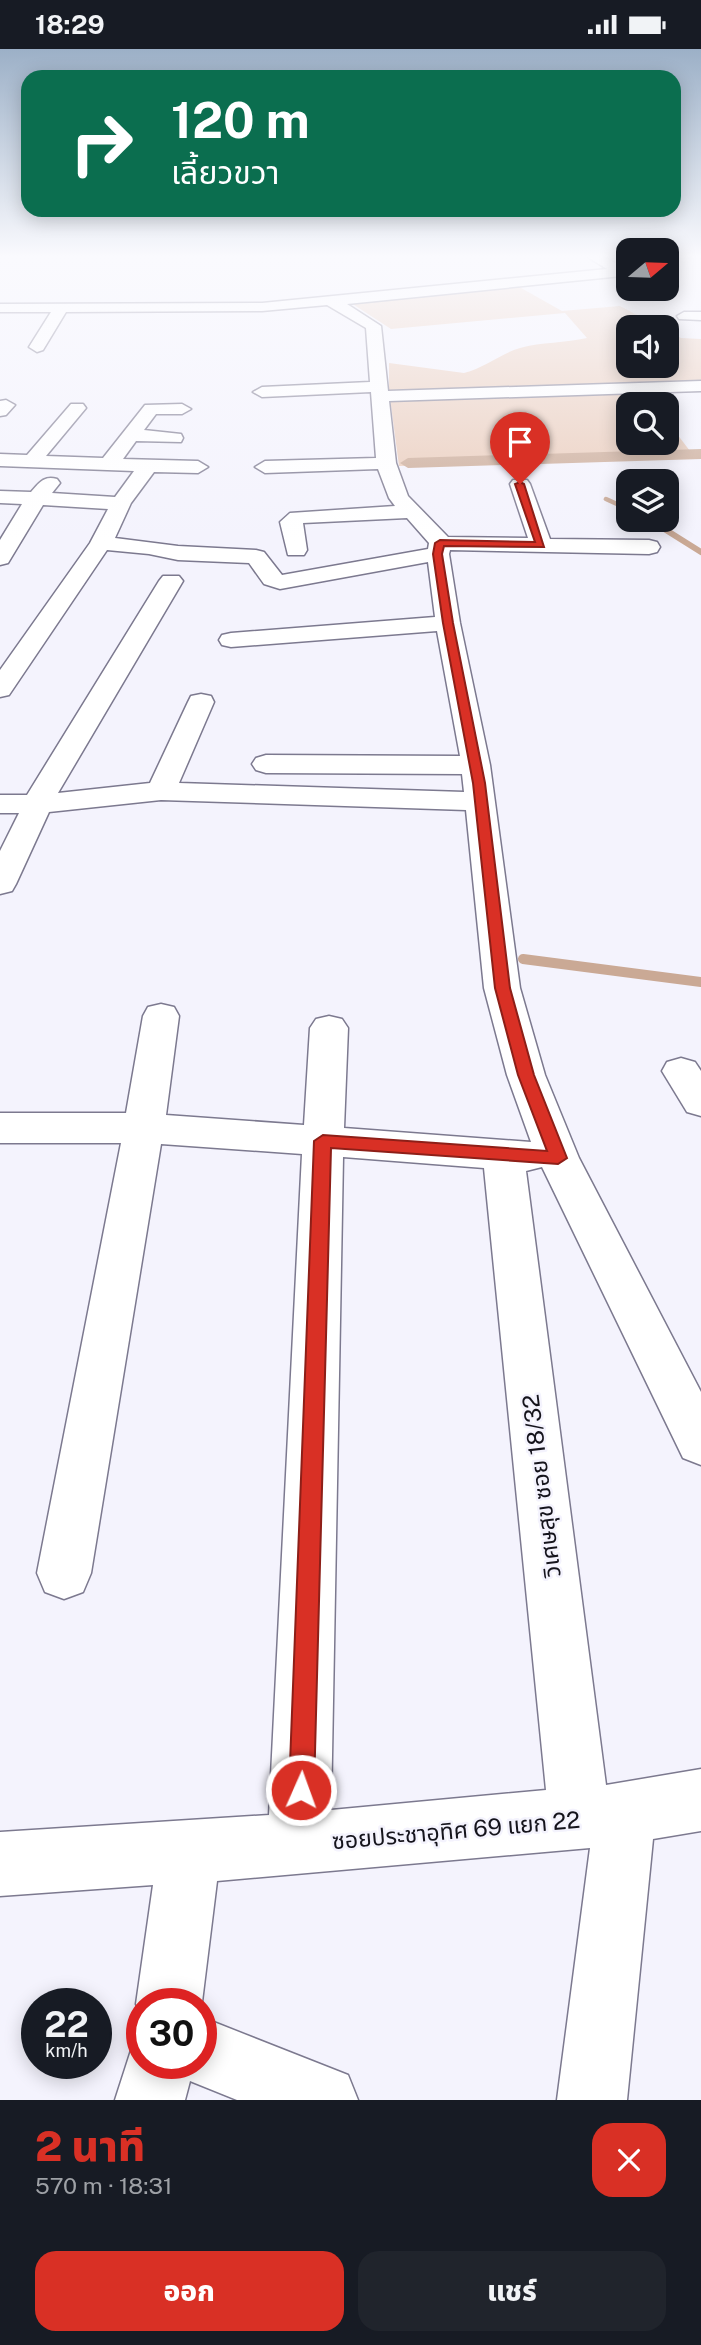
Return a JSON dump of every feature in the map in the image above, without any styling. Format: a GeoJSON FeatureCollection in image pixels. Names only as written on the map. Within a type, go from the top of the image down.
{"type":"FeatureCollection","features":[{"type":"Feature","properties":{"kind":"street"},"geometry":{"type":"LineString","coordinates":[[376,352],[386,463],[399,498],[435,533],[439,549],[448,623],[476,765],[502,988],[526,1075],[558,1158],[701,1442]]}},
{"type":"Feature","properties":{"kind":"street"},"geometry":{"type":"LineString","coordinates":[[262,392],[380,395],[701,386]]}},
{"type":"Feature","properties":{"kind":"street"},"geometry":{"type":"LineString","coordinates":[[305,406],[380,395]]}},
{"type":"Feature","properties":{"kind":"street"},"geometry":{"type":"LineString","coordinates":[[32,461],[77,408]]}},
{"type":"Feature","properties":{"kind":"street"},"geometry":{"type":"LineString","coordinates":[[110,464],[151,409],[182,409]]}},
{"type":"Feature","properties":{"kind":"street"},"geometry":{"type":"LineString","coordinates":[[132,435],[174,438]]}},
{"type":"Feature","properties":{"kind":"street"},"geometry":{"type":"LineString","coordinates":[[0,460],[198,467]]}},
{"type":"Feature","properties":{"kind":"street"},"geometry":{"type":"LineString","coordinates":[[0,558],[36,499],[67,462]]}},
{"type":"Feature","properties":{"kind":"street"},"geometry":{"type":"LineString","coordinates":[[265,467],[386,463]]}},
{"type":"Feature","properties":{"kind":"street"},"geometry":{"type":"LineString","coordinates":[[0,689],[101,543],[121,503],[148,466]]}},
{"type":"Feature","properties":{"kind":"street"},"geometry":{"type":"LineString","coordinates":[[520,484],[541,545]]}},
{"type":"Feature","properties":{"kind":"street"},"geometry":{"type":"LineString","coordinates":[[0,497],[121,503]]}},
{"type":"Feature","properties":{"kind":"street"},"geometry":{"type":"LineString","coordinates":[[296,550],[291,522],[297,517],[413,511]]}},
{"type":"Feature","properties":{"kind":"street"},"geometry":{"type":"LineString","coordinates":[[101,543],[149,547],[178,553],[256,557],[263,563],[268,575],[280,582],[439,549],[541,545],[649,547]]}},
{"type":"Feature","properties":{"kind":"street"},"geometry":{"type":"LineString","coordinates":[[0,884],[49,782],[171,581]]}},
{"type":"Feature","properties":{"kind":"street"},"geometry":{"type":"LineString","coordinates":[[231,641],[448,623]]}},
{"type":"Feature","properties":{"kind":"street"},"geometry":{"type":"LineString","coordinates":[[161,791],[201,702]]}},
{"type":"Feature","properties":{"kind":"street"},"geometry":{"type":"LineString","coordinates":[[266,764],[476,765]]}},
{"type":"Feature","properties":{"kind":"street"},"geometry":{"type":"LineString","coordinates":[[0,804],[40,804],[161,791],[481,802]]}},
{"type":"Feature","properties":{"kind":"street"},"geometry":{"type":"LineString","coordinates":[[65,1573],[144,1128],[161,1016]]}},
{"type":"Feature","properties":{"kind":"street"},"geometry":{"type":"LineString","coordinates":[[299,1844],[323,1141],[330,1028]]}},
{"type":"Feature","properties":{"kind":"street"},"geometry":{"type":"LineString","coordinates":[[0,1128],[144,1128],[558,1158]]}},
{"type":"Feature","properties":{"kind":"street","name":"วิเศษสุข ซอย 18/32"},"geometry":{"type":"LineString","coordinates":[[503,1154],[602,1816],[592,2100]]}},
{"type":"Feature","properties":{"kind":"street","name":"ซอยประชาอุทิศ 69 แยก 22"},"geometry":{"type":"LineString","coordinates":[[0,1864],[189,1854],[602,1816],[701,1801]]}},
{"type":"Feature","properties":{"kind":"street"},"geometry":{"type":"LineString","coordinates":[[172,1988],[189,1854]]}},
{"type":"Feature","properties":{"kind":"street"},"geometry":{"type":"LineString","coordinates":[[217,2057],[323,2100]]}},
{"type":"Feature","properties":{"kind":"street"},"geometry":{"type":"LineString","coordinates":[[150,2100],[156,2079]]}},
{"type":"Feature","properties":{"kind":"shaded area"},"geometry":{"type":"Polygon","coordinates":[[[511,352],[616,352],[616,378],[679,378],[679,352],[701,352],[701,382],[404,394],[389,390],[389,363],[464,373],[511,352]]]}},
{"type":"Feature","properties":{"kind":"shaded area"},"geometry":{"type":"Polygon","coordinates":[[[643,390],[645,392],[616,392],[616,455],[632,455],[515,463],[399,466],[390,398],[643,390]]]}},
{"type":"Feature","properties":{"kind":"shaded area"},"geometry":{"type":"Polygon","coordinates":[[[679,437],[690,451],[679,452],[679,437]]]}},
{"type":"Feature","properties":{"kind":"waterway"},"geometry":{"type":"LineString","coordinates":[[408,463],[701,454]]}},
{"type":"Feature","properties":{"kind":"waterway"},"geometry":{"type":"LineString","coordinates":[[606,499],[616,504]]}},
{"type":"Feature","properties":{"kind":"waterway"},"geometry":{"type":"LineString","coordinates":[[669,532],[701,552]]}},
{"type":"Feature","properties":{"kind":"waterway"},"geometry":{"type":"LineString","coordinates":[[523,959],[701,982]]}},
{"type":"Feature","properties":{"kind":"route"},"geometry":{"type":"LineString","coordinates":[[301,1790],[323,1141],[558,1158],[526,1075],[502,988],[479,783],[448,623],[438,554],[440,543],[541,545],[520,484]]}}]}
